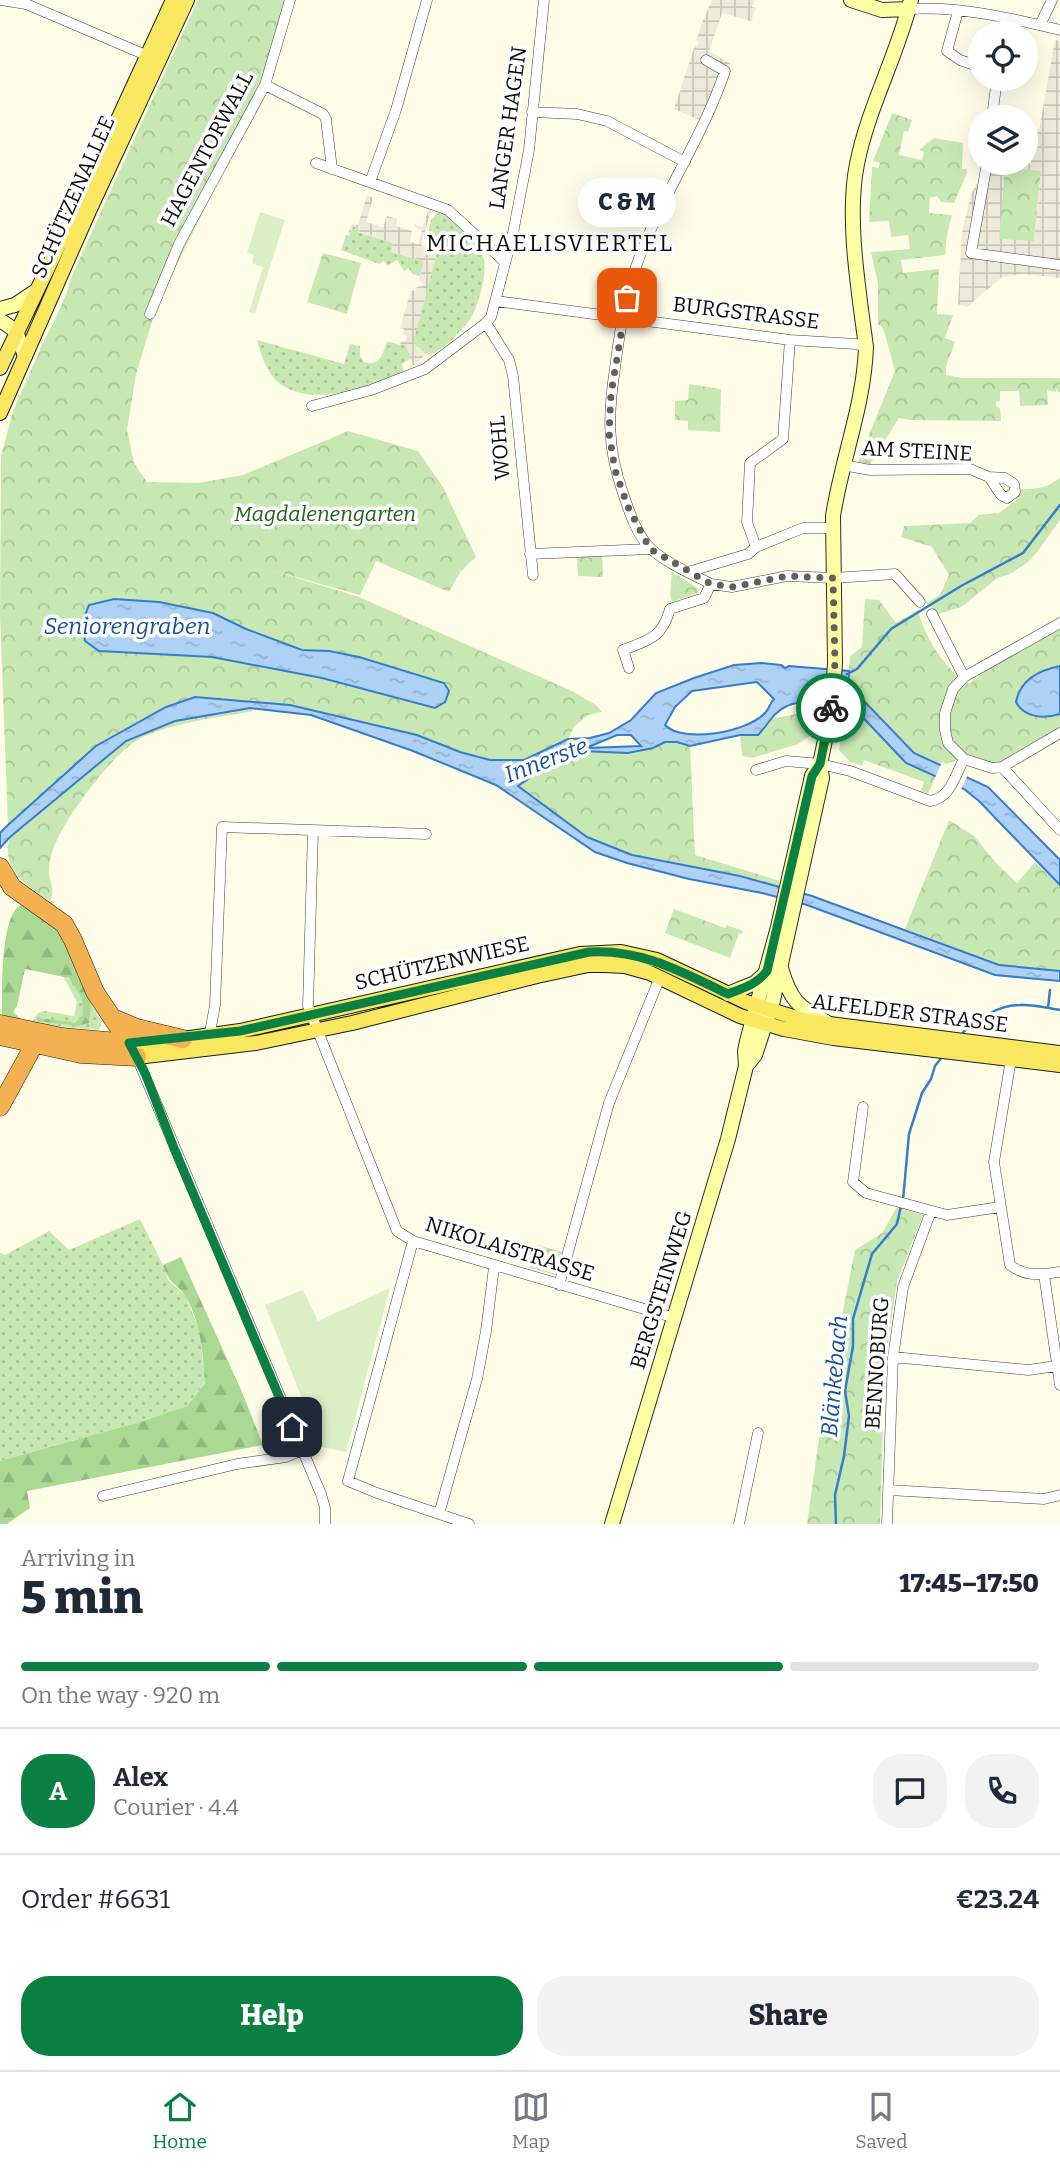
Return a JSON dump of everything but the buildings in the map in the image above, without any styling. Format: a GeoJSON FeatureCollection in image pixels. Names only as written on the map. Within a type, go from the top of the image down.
{"type":"FeatureCollection","features":[{"type":"Feature","properties":{"kind":"highway"},"geometry":{"type":"LineString","coordinates":[[3,874],[25,897],[64,924],[95,992],[133,1050]]}},
{"type":"Feature","properties":{"kind":"highway"},"geometry":{"type":"LineString","coordinates":[[111,1017],[137,1028],[183,1039]]}},
{"type":"Feature","properties":{"kind":"highway"},"geometry":{"type":"LineString","coordinates":[[0,1024],[133,1050]]}},
{"type":"Feature","properties":{"kind":"highway"},"geometry":{"type":"LineString","coordinates":[[0,1036],[81,1054],[133,1050]]}},
{"type":"Feature","properties":{"kind":"highway"},"geometry":{"type":"LineString","coordinates":[[0,1107],[34,1045]]}},
{"type":"Feature","properties":{"kind":"main road","name":"SCHÜTZENALLEE"},"geometry":{"type":"LineString","coordinates":[[0,413],[18,343],[36,291],[173,0]]}},
{"type":"Feature","properties":{"kind":"main road","name":"SCHÜTZENALLEE"},"geometry":{"type":"LineString","coordinates":[[0,368],[18,343],[89,211],[187,0]]}},
{"type":"Feature","properties":{"kind":"main road","name":"SCHÜTZENWIESE"},"geometry":{"type":"LineString","coordinates":[[133,1050],[183,1039],[208,1043],[240,1031],[580,954],[600,952],[621,952],[657,960],[728,994],[761,1015]]}},
{"type":"Feature","properties":{"kind":"main road","name":"SCHÜTZENWIESE"},"geometry":{"type":"LineString","coordinates":[[133,1050],[316,1031],[458,994],[588,965],[625,966],[761,1015]]}},
{"type":"Feature","properties":{"kind":"main road","name":"ALFELDER STRASSE"},"geometry":{"type":"LineString","coordinates":[[761,1015],[950,1046],[1011,1059],[1060,1065]]}},
{"type":"Feature","properties":{"kind":"main road","name":"ALFELDER STRASSE"},"geometry":{"type":"LineString","coordinates":[[761,1015],[830,1038],[1060,1053]]}},
{"type":"Feature","properties":{"kind":"street"},"geometry":{"type":"LineString","coordinates":[[1,0],[26,4],[148,56]]}},
{"type":"Feature","properties":{"kind":"street","name":"HAGENTORWALL"},"geometry":{"type":"LineString","coordinates":[[150,314],[179,244],[265,85],[290,0]]}},
{"type":"Feature","properties":{"kind":"street"},"geometry":{"type":"LineString","coordinates":[[370,182],[396,110],[427,0]]}},
{"type":"Feature","properties":{"kind":"street","name":"LANGER HAGEN"},"geometry":{"type":"LineString","coordinates":[[486,323],[496,301],[529,150],[544,0]]}},
{"type":"Feature","properties":{"kind":"street"},"geometry":{"type":"LineString","coordinates":[[851,0],[882,10],[910,4],[1060,30]]}},
{"type":"Feature","properties":{"kind":"street"},"geometry":{"type":"LineString","coordinates":[[1040,25],[1052,0]]}},
{"type":"Feature","properties":{"kind":"street","name":"BERGSTEINWEG"},"geometry":{"type":"LineString","coordinates":[[612,1524],[728,1139],[746,1066],[755,1055],[761,1015],[822,778],[820,764],[832,707],[835,667],[833,528],[837,492],[862,391],[866,347],[856,271],[855,171],[862,143],[910,4]]}},
{"type":"Feature","properties":{"kind":"street"},"geometry":{"type":"LineString","coordinates":[[958,11],[947,51],[968,63]]}},
{"type":"Feature","properties":{"kind":"street"},"geometry":{"type":"LineString","coordinates":[[706,60],[725,71],[708,113],[644,247],[622,317],[611,394],[609,433],[615,470],[628,507],[650,549],[711,584],[732,587],[787,576],[833,578],[895,574],[920,602]]}},
{"type":"Feature","properties":{"kind":"street"},"geometry":{"type":"LineString","coordinates":[[265,85],[323,114],[326,119],[332,169]]}},
{"type":"Feature","properties":{"kind":"street"},"geometry":{"type":"LineString","coordinates":[[532,112],[578,114],[607,121],[685,162]]}},
{"type":"Feature","properties":{"kind":"street"},"geometry":{"type":"LineString","coordinates":[[316,163],[448,210],[505,262]]}},
{"type":"Feature","properties":{"kind":"street"},"geometry":{"type":"LineString","coordinates":[[985,175],[971,253],[1060,265]]}},
{"type":"Feature","properties":{"kind":"street"},"geometry":{"type":"LineString","coordinates":[[0,309],[15,305],[36,291]]}},
{"type":"Feature","properties":{"kind":"street","name":"BURGSTRASSE"},"geometry":{"type":"LineString","coordinates":[[496,301],[790,340],[866,347]]}},
{"type":"Feature","properties":{"kind":"street"},"geometry":{"type":"LineString","coordinates":[[0,320],[18,343]]}},
{"type":"Feature","properties":{"kind":"street"},"geometry":{"type":"LineString","coordinates":[[312,406],[371,390],[425,369],[486,323]]}},
{"type":"Feature","properties":{"kind":"street","name":"WOHL"},"geometry":{"type":"LineString","coordinates":[[486,323],[509,360],[513,376],[533,575]]}},
{"type":"Feature","properties":{"kind":"street"},"geometry":{"type":"LineString","coordinates":[[756,547],[747,522],[750,463],[783,439],[790,340]]}},
{"type":"Feature","properties":{"kind":"street","name":"AM STEINE"},"geometry":{"type":"LineString","coordinates":[[843,465],[870,470],[970,469],[989,477]]}},
{"type":"Feature","properties":{"kind":"street"},"geometry":{"type":"LineString","coordinates":[[688,572],[748,554],[756,547],[803,528],[833,528]]}},
{"type":"Feature","properties":{"kind":"street"},"geometry":{"type":"LineString","coordinates":[[530,554],[650,549]]}},
{"type":"Feature","properties":{"kind":"street"},"geometry":{"type":"LineString","coordinates":[[629,668],[623,650],[655,638],[666,622],[670,609],[704,598],[709,593],[711,584]]}},
{"type":"Feature","properties":{"kind":"street"},"geometry":{"type":"LineString","coordinates":[[932,614],[964,677]]}},
{"type":"Feature","properties":{"kind":"street"},"geometry":{"type":"LineString","coordinates":[[1060,623],[964,677],[953,689],[944,722],[948,743],[962,762],[992,768],[1002,767],[1060,733]]}},
{"type":"Feature","properties":{"kind":"street"},"geometry":{"type":"LineString","coordinates":[[756,770],[786,761],[820,764],[850,771],[926,801],[938,800],[948,792],[962,762]]}},
{"type":"Feature","properties":{"kind":"street"},"geometry":{"type":"LineString","coordinates":[[1002,767],[1060,830]]}},
{"type":"Feature","properties":{"kind":"street"},"geometry":{"type":"LineString","coordinates":[[208,1043],[215,1006],[222,827],[426,834]]}},
{"type":"Feature","properties":{"kind":"street","name":"NIKOLAISTRASSE"},"geometry":{"type":"LineString","coordinates":[[313,831],[306,998],[310,1016],[397,1231],[413,1241],[494,1267],[675,1318]]}},
{"type":"Feature","properties":{"kind":"street"},"geometry":{"type":"LineString","coordinates":[[728,994],[759,981],[774,970],[795,1002],[806,1012],[830,1025]]}},
{"type":"Feature","properties":{"kind":"street"},"geometry":{"type":"LineString","coordinates":[[559,1285],[609,1102],[660,977]]}},
{"type":"Feature","properties":{"kind":"street"},"geometry":{"type":"LineString","coordinates":[[133,1050],[321,1494],[325,1508],[325,1524]]}},
{"type":"Feature","properties":{"kind":"street"},"geometry":{"type":"LineString","coordinates":[[1011,1059],[994,1162],[1010,1265],[1019,1272],[1032,1276],[1060,1272]]}},
{"type":"Feature","properties":{"kind":"street"},"geometry":{"type":"LineString","coordinates":[[863,1107],[853,1182],[866,1194],[947,1215],[1000,1207]]}},
{"type":"Feature","properties":{"kind":"street","name":"BENNOBURG"},"geometry":{"type":"LineString","coordinates":[[887,1524],[893,1356],[902,1287],[931,1210]]}},
{"type":"Feature","properties":{"kind":"street"},"geometry":{"type":"LineString","coordinates":[[413,1241],[348,1481],[469,1524]]}},
{"type":"Feature","properties":{"kind":"street"},"geometry":{"type":"LineString","coordinates":[[439,1514],[477,1380],[494,1267]]}},
{"type":"Feature","properties":{"kind":"street"},"geometry":{"type":"LineString","coordinates":[[1044,1274],[1060,1385]]}},
{"type":"Feature","properties":{"kind":"street"},"geometry":{"type":"LineString","coordinates":[[893,1356],[1028,1370],[1057,1366]]}},
{"type":"Feature","properties":{"kind":"street"},"geometry":{"type":"LineString","coordinates":[[739,1524],[758,1433]]}},
{"type":"Feature","properties":{"kind":"street"},"geometry":{"type":"LineString","coordinates":[[103,1496],[237,1464],[286,1457],[302,1450]]}},
{"type":"Feature","properties":{"kind":"street"},"geometry":{"type":"LineString","coordinates":[[889,1490],[1044,1499],[1060,1495]]}},
{"type":"Feature","properties":{"kind":"green space","name":"Magdalenengarten"},"geometry":{"type":"Polygon","coordinates":[[[198,0],[289,0],[266,86],[158,302],[136,374],[127,430],[134,463],[151,488],[147,482],[198,483],[243,475],[348,431],[418,451],[443,487],[476,557],[460,572],[449,592],[376,561],[360,595],[271,570],[359,597],[574,692],[596,705],[602,712],[588,715],[574,727],[568,739],[541,754],[524,760],[510,761],[490,760],[460,752],[417,735],[290,705],[195,697],[166,707],[133,727],[41,796],[8,825],[0,616],[1,456],[13,411],[198,0]]]}},
{"type":"Feature","properties":{"kind":"green space"},"geometry":{"type":"Polygon","coordinates":[[[892,113],[912,120],[908,132],[904,131],[899,155],[922,160],[924,152],[919,150],[934,138],[963,143],[962,169],[967,169],[967,173],[954,203],[941,202],[937,196],[930,198],[929,213],[952,215],[945,255],[901,260],[903,273],[939,269],[937,314],[953,315],[945,338],[955,342],[946,367],[946,375],[962,378],[1060,378],[1060,392],[1057,388],[1056,392],[1047,390],[1048,405],[1020,406],[1019,391],[1000,391],[1000,401],[996,402],[996,406],[1000,408],[1001,421],[899,418],[870,464],[858,462],[895,371],[883,328],[878,324],[878,284],[871,252],[910,249],[908,235],[891,237],[889,221],[869,222],[872,167],[879,168],[880,163],[873,161],[892,113]]]}},
{"type":"Feature","properties":{"kind":"green space"},"geometry":{"type":"Polygon","coordinates":[[[1038,170],[1041,170],[1034,242],[998,239],[1004,175],[1038,175],[1038,170]]]}},
{"type":"Feature","properties":{"kind":"green space"},"geometry":{"type":"Polygon","coordinates":[[[260,212],[285,220],[255,313],[249,312],[263,267],[252,263],[254,255],[247,253],[260,212]]]}},
{"type":"Feature","properties":{"kind":"green space"},"geometry":{"type":"Polygon","coordinates":[[[438,213],[450,217],[468,233],[484,261],[478,302],[461,331],[436,352],[421,352],[402,364],[404,372],[341,393],[308,394],[292,391],[279,383],[268,369],[257,340],[344,364],[350,344],[360,346],[360,356],[364,362],[374,363],[380,358],[387,341],[400,345],[407,343],[415,332],[437,253],[425,247],[431,220],[438,213]]]}},
{"type":"Feature","properties":{"kind":"green space"},"geometry":{"type":"Polygon","coordinates":[[[353,226],[359,228],[358,232],[394,243],[391,252],[424,261],[420,276],[412,274],[409,268],[404,271],[397,260],[387,266],[384,261],[379,264],[341,250],[346,235],[349,236],[353,226]]]}},
{"type":"Feature","properties":{"kind":"green space"},"geometry":{"type":"Polygon","coordinates":[[[323,253],[361,263],[347,314],[307,302],[323,253]]]}},
{"type":"Feature","properties":{"kind":"green space"},"geometry":{"type":"Polygon","coordinates":[[[689,384],[721,389],[720,432],[688,430],[688,421],[675,420],[675,401],[688,400],[689,384]]]}},
{"type":"Feature","properties":{"kind":"green space"},"geometry":{"type":"Polygon","coordinates":[[[1060,478],[1060,520],[1027,563],[1008,575],[999,577],[961,607],[938,614],[926,603],[940,595],[949,575],[932,547],[901,537],[904,526],[970,523],[979,515],[999,513],[1015,501],[1021,489],[1042,487],[1060,478]]]}},
{"type":"Feature","properties":{"kind":"green space"},"geometry":{"type":"Polygon","coordinates":[[[602,555],[603,577],[578,576],[577,556],[602,555]]]}},
{"type":"Feature","properties":{"kind":"green space"},"geometry":{"type":"Polygon","coordinates":[[[672,572],[699,589],[698,593],[672,602],[672,572]]]}},
{"type":"Feature","properties":{"kind":"green space"},"geometry":{"type":"Polygon","coordinates":[[[865,599],[879,600],[896,623],[918,610],[925,631],[937,652],[960,678],[969,684],[993,665],[1060,627],[1060,732],[1001,766],[964,758],[940,767],[928,794],[921,791],[924,782],[864,760],[862,766],[849,761],[839,750],[841,739],[838,737],[842,705],[856,708],[862,716],[863,700],[847,688],[850,656],[862,647],[865,599]]]}},
{"type":"Feature","properties":{"kind":"green space"},"geometry":{"type":"Polygon","coordinates":[[[250,708],[253,711],[197,721],[143,737],[118,756],[91,787],[59,836],[49,865],[52,890],[50,901],[25,883],[12,867],[8,848],[10,837],[126,741],[175,721],[250,708]]]}},
{"type":"Feature","properties":{"kind":"green space"},"geometry":{"type":"Polygon","coordinates":[[[820,710],[810,736],[798,744],[752,758],[742,756],[740,735],[758,732],[769,719],[820,710]]]}},
{"type":"Feature","properties":{"kind":"green space"},"geometry":{"type":"Polygon","coordinates":[[[665,742],[690,746],[695,855],[780,881],[779,886],[632,855],[587,837],[518,786],[537,773],[581,751],[628,753],[653,748],[665,742]]]}},
{"type":"Feature","properties":{"kind":"green space"},"geometry":{"type":"Polygon","coordinates":[[[949,820],[974,836],[1017,883],[1035,862],[1060,885],[1060,971],[999,965],[905,929],[949,820]]]}},
{"type":"Feature","properties":{"kind":"green space"},"geometry":{"type":"Polygon","coordinates":[[[20,905],[49,921],[60,932],[91,1004],[89,1023],[77,1026],[38,1021],[39,1018],[75,1023],[83,1015],[82,998],[69,978],[25,969],[17,1006],[13,1012],[22,1020],[2,1016],[2,973],[6,939],[13,912],[20,905]]]}},
{"type":"Feature","properties":{"kind":"green space"},"geometry":{"type":"Polygon","coordinates":[[[674,909],[725,928],[727,925],[743,931],[742,934],[739,933],[730,958],[665,933],[674,909]]]}},
{"type":"Feature","properties":{"kind":"green space"},"geometry":{"type":"Polygon","coordinates":[[[63,976],[81,986],[102,1022],[99,1030],[33,1024],[38,1013],[45,1011],[74,1016],[77,1002],[63,976]]]}},
{"type":"Feature","properties":{"kind":"green space"},"geometry":{"type":"Polygon","coordinates":[[[897,1207],[923,1215],[897,1281],[885,1363],[880,1524],[807,1524],[822,1417],[855,1250],[882,1233],[897,1207]]]}},
{"type":"Feature","properties":{"kind":"green space"},"geometry":{"type":"Polygon","coordinates":[[[140,1219],[168,1280],[185,1295],[200,1332],[205,1382],[187,1406],[0,1461],[0,1253],[5,1255],[49,1231],[69,1250],[140,1219]]]}},
{"type":"Feature","properties":{"kind":"green space"},"geometry":{"type":"Polygon","coordinates":[[[537,1245],[562,1252],[556,1275],[530,1268],[537,1245]]]}},
{"type":"Feature","properties":{"kind":"green space"},"geometry":{"type":"Polygon","coordinates":[[[181,1257],[263,1445],[27,1491],[30,1508],[7,1524],[0,1524],[0,1461],[187,1406],[205,1383],[195,1316],[182,1291],[168,1277],[163,1265],[181,1257]]]}},
{"type":"Feature","properties":{"kind":"green space"},"geometry":{"type":"Polygon","coordinates":[[[390,1288],[346,1452],[321,1447],[265,1305],[303,1290],[318,1321],[390,1288]]]}},
{"type":"Feature","properties":{"kind":"shaded area"},"geometry":{"type":"Polygon","coordinates":[[[712,0],[755,0],[752,7],[756,8],[751,21],[722,13],[709,51],[731,64],[724,90],[709,124],[674,109],[712,0]]]}},
{"type":"Feature","properties":{"kind":"shaded area"},"geometry":{"type":"Polygon","coordinates":[[[1055,40],[1060,41],[1060,278],[1023,274],[1002,277],[967,307],[958,304],[962,232],[971,194],[982,175],[1004,175],[999,239],[1034,241],[1041,171],[1038,171],[1038,131],[1055,40]]]}},
{"type":"Feature","properties":{"kind":"shaded area"},"geometry":{"type":"Polygon","coordinates":[[[367,195],[373,198],[366,222],[383,227],[387,216],[397,219],[396,226],[412,231],[410,242],[418,244],[422,230],[414,227],[414,224],[423,227],[429,207],[432,208],[421,245],[437,253],[414,339],[416,345],[426,354],[413,366],[405,344],[400,345],[407,337],[403,333],[404,329],[400,328],[411,290],[415,291],[422,286],[423,283],[419,280],[424,261],[391,252],[393,243],[358,231],[359,228],[353,226],[348,234],[351,224],[358,225],[367,195]]]}},
{"type":"Feature","properties":{"kind":"water","name":"Seniorengraben"},"geometry":{"type":"Polygon","coordinates":[[[114,599],[159,602],[213,613],[246,629],[302,650],[329,651],[359,657],[444,683],[449,691],[445,702],[435,708],[322,678],[212,657],[99,651],[85,641],[86,614],[89,605],[114,599]]]}},
{"type":"Feature","properties":{"kind":"water","name":"Innerste"},"geometry":{"type":"Polygon","coordinates":[[[762,663],[785,668],[789,666],[849,671],[848,688],[914,753],[988,787],[1060,860],[1060,885],[979,801],[964,789],[906,763],[853,707],[815,705],[809,700],[782,709],[758,735],[740,735],[690,746],[665,742],[653,748],[628,753],[581,751],[537,773],[518,786],[587,837],[632,855],[740,876],[812,896],[999,965],[1060,971],[1060,981],[995,975],[807,905],[689,879],[595,852],[496,785],[413,751],[311,715],[250,708],[175,721],[126,741],[0,848],[0,833],[96,746],[166,707],[195,697],[290,705],[417,735],[460,752],[490,760],[524,760],[568,739],[590,738],[609,733],[631,720],[656,693],[734,665],[762,663]],[[757,682],[692,691],[675,707],[665,725],[674,731],[700,735],[744,726],[765,713],[774,699],[757,682]],[[617,735],[586,748],[641,746],[631,735],[617,735]]]}},
{"type":"Feature","properties":{"kind":"water"},"geometry":{"type":"Polygon","coordinates":[[[1060,666],[1060,714],[1041,717],[1024,711],[1016,702],[1026,682],[1038,673],[1060,666]]]}},
{"type":"Feature","properties":{"kind":"pier"},"geometry":{"type":"Polygon","coordinates":[[[942,762],[968,774],[960,792],[934,780],[942,762]]]}},
{"type":"Feature","properties":{"kind":"waterway"},"geometry":{"type":"LineString","coordinates":[[847,674],[857,669],[891,629],[961,586],[1023,553],[1060,505]]}},
{"type":"Feature","properties":{"kind":"waterway"},"geometry":{"type":"LineString","coordinates":[[1048,1008],[1050,990]]}},
{"type":"Feature","properties":{"kind":"waterway"},"geometry":{"type":"LineString","coordinates":[[960,1036],[979,1019],[1004,1008],[1025,1005],[1060,1010]]}},
{"type":"Feature","properties":{"kind":"waterway","name":"Blänkebach"},"geometry":{"type":"LineString","coordinates":[[903,1200],[909,1134],[922,1093],[942,1057]]}},
{"type":"Feature","properties":{"kind":"waterway","name":"Blänkebach"},"geometry":{"type":"LineString","coordinates":[[836,1524],[835,1495],[849,1416],[845,1391],[853,1346],[853,1319],[872,1254],[897,1224],[901,1206]]}},
{"type":"Feature","properties":{"kind":"way so far"},"geometry":{"type":"LineString","coordinates":[[627,298],[611,394],[609,433],[615,470],[640,533],[650,549],[711,584],[732,587],[787,576],[833,578],[835,663],[831,708]]}},
{"type":"Feature","properties":{"kind":"place","name":"C & M"},"geometry":{"type":"Point","coordinates":[627,298]}},
{"type":"Feature","properties":{"kind":"district","name":"MICHAELISVIERTEL"},"geometry":{"type":"Point","coordinates":[550,243]}},
{"type":"Feature","properties":{"kind":"route"},"geometry":{"type":"LineString","coordinates":[[292,1427],[145,1073],[129,1043],[240,1031],[589,952],[621,952],[657,960],[728,994],[754,984],[767,971],[812,776],[820,764],[831,708]]}}]}
